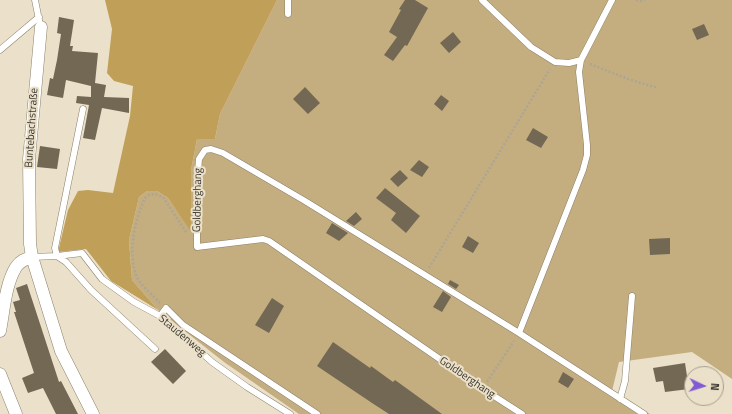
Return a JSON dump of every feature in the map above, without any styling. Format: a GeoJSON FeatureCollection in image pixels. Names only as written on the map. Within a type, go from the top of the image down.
{"type":"FeatureCollection","features":[{"type":"Feature","properties":{"kind":"street","name":"Buntebachstraße"},"geometry":{"type":"LineString","coordinates":[[40,22],[29,159],[30,244],[32,257],[62,352],[93,414]]}},
{"type":"Feature","properties":{"kind":"street"},"geometry":{"type":"LineString","coordinates":[[0,332],[8,286],[17,266],[24,259],[32,257]]}},
{"type":"Feature","properties":{"kind":"street"},"geometry":{"type":"LineString","coordinates":[[0,374],[16,414]]}},
{"type":"Feature","properties":{"kind":"lane","name":"Buntebachstraße"},"geometry":{"type":"LineString","coordinates":[[35,0],[40,22]]}},
{"type":"Feature","properties":{"kind":"lane"},"geometry":{"type":"LineString","coordinates":[[288,0],[288,14]]}},
{"type":"Feature","properties":{"kind":"lane"},"geometry":{"type":"LineString","coordinates":[[482,0],[531,47],[555,62],[568,63],[581,60]]}},
{"type":"Feature","properties":{"kind":"lane"},"geometry":{"type":"LineString","coordinates":[[519,333],[583,170],[587,155],[587,145],[578,72],[581,60],[612,0]]}},
{"type":"Feature","properties":{"kind":"lane"},"geometry":{"type":"LineString","coordinates":[[0,50],[40,22]]}},
{"type":"Feature","properties":{"kind":"lane"},"geometry":{"type":"LineString","coordinates":[[57,256],[55,248],[83,109]]}},
{"type":"Feature","properties":{"kind":"lane","name":"Goldberghang"},"geometry":{"type":"LineString","coordinates":[[522,414],[482,389],[269,241],[263,239],[197,247],[197,185],[199,159],[205,150],[211,149],[223,153],[305,201],[519,333],[644,414]]}},
{"type":"Feature","properties":{"kind":"lane","name":"Staudenweg"},"geometry":{"type":"LineString","coordinates":[[57,256],[82,253],[102,279],[134,302],[160,316],[212,362],[247,387],[290,414]]}},
{"type":"Feature","properties":{"kind":"lane"},"geometry":{"type":"LineString","coordinates":[[32,257],[57,256],[66,262],[91,290],[155,349]]}},
{"type":"Feature","properties":{"kind":"lane"},"geometry":{"type":"LineString","coordinates":[[620,399],[625,381],[632,296]]}},
{"type":"Feature","properties":{"kind":"lane"},"geometry":{"type":"LineString","coordinates":[[160,316],[166,308],[183,325],[318,414]]}},
{"type":"Feature","properties":{"kind":"path"},"geometry":{"type":"LineString","coordinates":[[636,0],[645,0]]}},
{"type":"Feature","properties":{"kind":"path"},"geometry":{"type":"LineString","coordinates":[[581,60],[628,79],[658,88]]}},
{"type":"Feature","properties":{"kind":"path"},"geometry":{"type":"LineString","coordinates":[[424,275],[555,62]]}},
{"type":"Feature","properties":{"kind":"path"},"geometry":{"type":"LineString","coordinates":[[166,308],[137,278],[134,262],[132,241],[143,203],[149,195],[155,194],[163,197],[197,247]]}},
{"type":"Feature","properties":{"kind":"path"},"geometry":{"type":"LineString","coordinates":[[482,389],[519,333]]}},
{"type":"Feature","properties":{"kind":"shaded area"},"geometry":{"type":"Polygon","coordinates":[[[105,0],[277,0],[220,114],[215,139],[197,139],[191,170],[191,232],[168,198],[157,191],[147,191],[139,197],[129,240],[132,280],[158,310],[111,281],[86,249],[58,252],[68,210],[78,191],[88,190],[113,193],[130,116],[133,86],[114,81],[107,73],[112,29],[105,0]]]}},
{"type":"Feature","properties":{"kind":"shaded area"},"geometry":{"type":"Polygon","coordinates":[[[277,0],[732,0],[732,379],[724,374],[724,366],[713,366],[692,352],[619,362],[612,391],[650,414],[299,414],[224,362],[158,310],[132,280],[129,240],[139,197],[147,191],[157,191],[168,198],[191,231],[191,170],[197,139],[215,139],[220,114],[277,0]]]}},
{"type":"Feature","properties":{"kind":"building"},"geometry":{"type":"Polygon","coordinates":[[[405,0],[415,0],[428,8],[407,46],[405,45],[393,61],[384,55],[397,37],[389,32],[401,10],[399,9],[405,0]]]}},
{"type":"Feature","properties":{"kind":"building"},"geometry":{"type":"Polygon","coordinates":[[[59,17],[74,20],[70,46],[73,46],[72,51],[98,53],[95,83],[106,85],[104,97],[129,98],[129,113],[102,108],[95,140],[83,138],[89,105],[76,103],[77,96],[91,97],[91,86],[66,80],[63,98],[47,95],[50,78],[53,79],[61,34],[57,33],[59,17]]]}},
{"type":"Feature","properties":{"kind":"building"},"geometry":{"type":"Polygon","coordinates":[[[704,24],[709,35],[697,40],[692,29],[704,24]]]}},
{"type":"Feature","properties":{"kind":"building"},"geometry":{"type":"Polygon","coordinates":[[[453,32],[461,42],[449,53],[440,43],[453,32]]]}},
{"type":"Feature","properties":{"kind":"building"},"geometry":{"type":"Polygon","coordinates":[[[305,87],[320,103],[308,114],[293,99],[305,87]]]}},
{"type":"Feature","properties":{"kind":"building"},"geometry":{"type":"Polygon","coordinates":[[[441,95],[449,101],[442,111],[434,104],[441,95]]]}},
{"type":"Feature","properties":{"kind":"building"},"geometry":{"type":"Polygon","coordinates":[[[533,128],[548,137],[541,148],[526,140],[533,128]]]}},
{"type":"Feature","properties":{"kind":"building"},"geometry":{"type":"Polygon","coordinates":[[[40,146],[60,149],[57,169],[37,167],[40,146]]]}},
{"type":"Feature","properties":{"kind":"building"},"geometry":{"type":"Polygon","coordinates":[[[419,160],[429,167],[422,177],[410,170],[419,160]]]}},
{"type":"Feature","properties":{"kind":"building"},"geometry":{"type":"Polygon","coordinates":[[[400,170],[408,178],[398,187],[390,179],[400,170]]]}},
{"type":"Feature","properties":{"kind":"building"},"geometry":{"type":"Polygon","coordinates":[[[385,188],[420,216],[406,233],[391,220],[396,213],[376,198],[385,188]]]}},
{"type":"Feature","properties":{"kind":"building"},"geometry":{"type":"Polygon","coordinates":[[[356,212],[362,219],[354,226],[346,221],[356,212]]]}},
{"type":"Feature","properties":{"kind":"building"},"geometry":{"type":"Polygon","coordinates":[[[332,223],[348,233],[339,241],[326,233],[332,223]]]}},
{"type":"Feature","properties":{"kind":"building"},"geometry":{"type":"Polygon","coordinates":[[[468,236],[479,243],[473,253],[462,247],[468,236]]]}},
{"type":"Feature","properties":{"kind":"building"},"geometry":{"type":"Polygon","coordinates":[[[670,238],[670,254],[650,255],[649,239],[670,238]]]}},
{"type":"Feature","properties":{"kind":"building"},"geometry":{"type":"Polygon","coordinates":[[[450,280],[459,285],[456,289],[448,284],[450,280]]]}},
{"type":"Feature","properties":{"kind":"building"},"geometry":{"type":"Polygon","coordinates":[[[27,284],[59,382],[61,381],[78,414],[56,414],[43,388],[28,393],[22,378],[34,373],[14,312],[16,312],[13,302],[20,300],[16,288],[27,284]]]}},
{"type":"Feature","properties":{"kind":"building"},"geometry":{"type":"Polygon","coordinates":[[[443,291],[451,297],[442,312],[433,307],[443,291]]]}},
{"type":"Feature","properties":{"kind":"building"},"geometry":{"type":"Polygon","coordinates":[[[272,298],[284,306],[269,333],[255,325],[272,298]]]}},
{"type":"Feature","properties":{"kind":"building"},"geometry":{"type":"Polygon","coordinates":[[[333,342],[370,368],[371,366],[393,382],[395,380],[442,414],[389,414],[372,403],[317,366],[333,342]]]}},
{"type":"Feature","properties":{"kind":"building"},"geometry":{"type":"Polygon","coordinates":[[[165,349],[186,371],[173,384],[151,362],[165,349]]]}},
{"type":"Feature","properties":{"kind":"building"},"geometry":{"type":"Polygon","coordinates":[[[685,363],[684,390],[665,392],[663,381],[656,382],[653,368],[685,363]]]}},
{"type":"Feature","properties":{"kind":"building"},"geometry":{"type":"Polygon","coordinates":[[[563,372],[574,379],[568,388],[558,382],[563,372]]]}}]}
